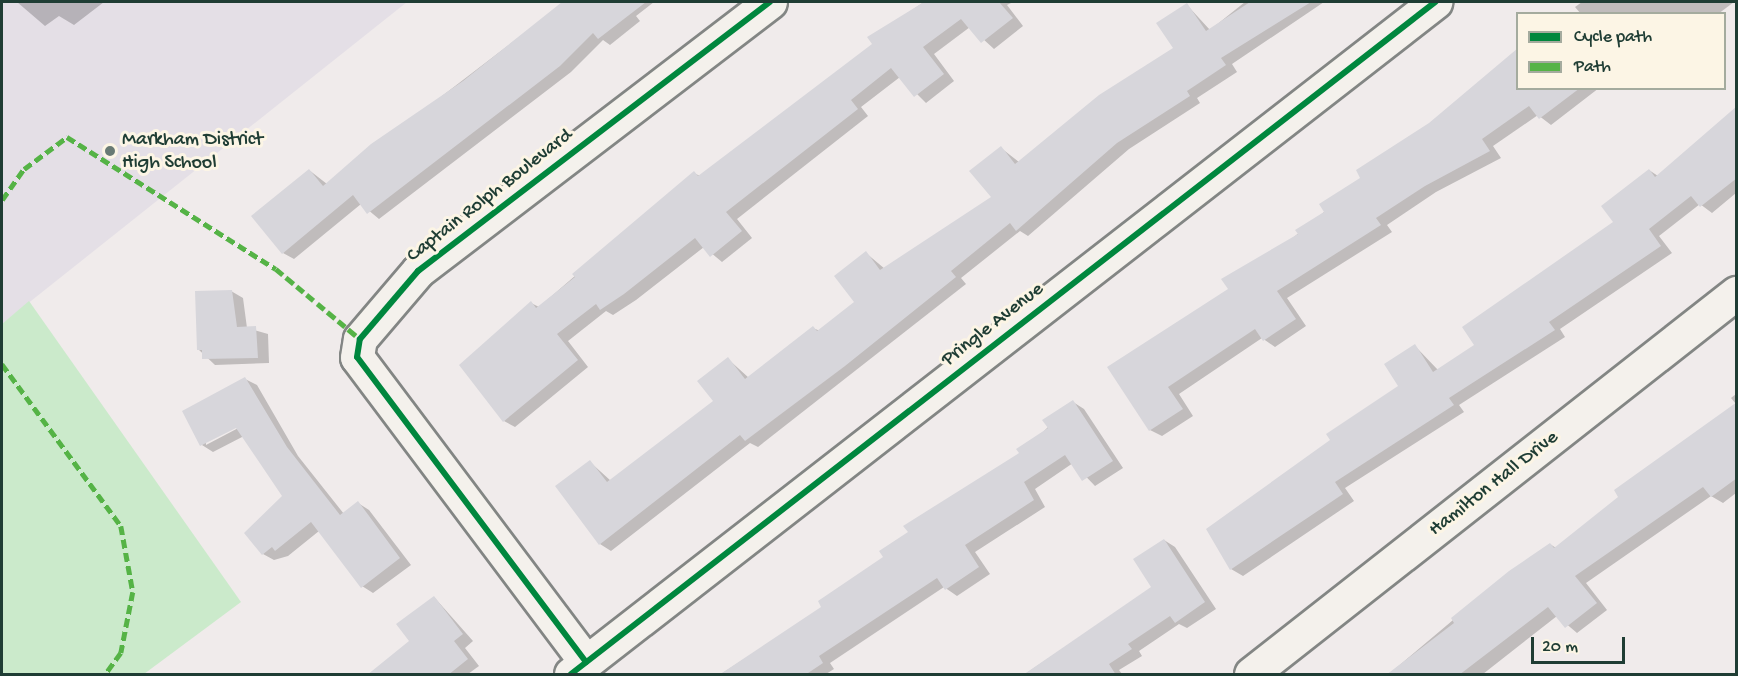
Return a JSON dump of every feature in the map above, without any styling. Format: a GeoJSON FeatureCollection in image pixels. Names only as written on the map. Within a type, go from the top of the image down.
{"type":"FeatureCollection","features":[{"type":"Feature","properties":{"kind":"street","name":"Captain Rolph Boulevard"},"geometry":{"type":"LineString","coordinates":[[578,668],[357,357],[360,339],[418,271],[770,2]]}},
{"type":"Feature","properties":{"kind":"street","name":"Pringle Avenue"},"geometry":{"type":"LineString","coordinates":[[578,668],[1435,2]]}},
{"type":"Feature","properties":{"kind":"street","name":"Hamilton Hall Drive"},"geometry":{"type":"LineString","coordinates":[[1251,675],[1737,293]]}},
{"type":"Feature","properties":{"kind":"shaded area","name":"Markham District High School"},"geometry":{"type":"Polygon","coordinates":[[[2,2],[407,2],[2,324],[2,2]]]}},
{"type":"Feature","properties":{"kind":"green space"},"geometry":{"type":"Polygon","coordinates":[[[29,301],[241,602],[144,674],[2,674],[2,324],[29,301]]]}},
{"type":"Feature","properties":{"kind":"building"},"geometry":{"type":"Polygon","coordinates":[[[562,2],[646,2],[598,39],[593,33],[560,66],[367,214],[353,195],[282,254],[251,216],[309,169],[323,186],[371,144],[463,81],[562,2]]]}},
{"type":"Feature","properties":{"kind":"building"},"geometry":{"type":"Polygon","coordinates":[[[924,2],[999,2],[1013,18],[981,43],[961,19],[923,47],[944,74],[914,97],[891,68],[851,100],[858,109],[726,212],[742,231],[710,257],[695,238],[624,294],[600,310],[596,304],[557,334],[578,360],[503,422],[459,365],[531,301],[536,308],[575,277],[572,274],[694,171],[698,176],[872,44],[867,37],[924,2]]]}},
{"type":"Feature","properties":{"kind":"building"},"geometry":{"type":"Polygon","coordinates":[[[1250,2],[1311,2],[1221,58],[1226,65],[1187,91],[1190,96],[1117,143],[1016,231],[1010,223],[951,271],[956,277],[845,366],[745,441],[740,435],[599,545],[555,486],[590,460],[607,482],[713,401],[697,381],[728,357],[745,379],[813,326],[817,331],[854,302],[834,276],[866,251],[880,270],[991,197],[969,171],[1001,146],[1015,164],[1099,95],[1173,48],[1156,23],[1187,3],[1206,31],[1250,2]]]}},
{"type":"Feature","properties":{"kind":"building"},"geometry":{"type":"Polygon","coordinates":[[[1516,50],[1516,90],[1577,90],[1539,119],[1529,106],[1482,139],[1490,151],[1425,186],[1376,218],[1381,225],[1277,291],[1296,319],[1263,341],[1255,329],[1168,387],[1183,409],[1149,431],[1107,367],[1228,289],[1221,279],[1298,234],[1295,230],[1324,212],[1319,204],[1360,178],[1356,170],[1429,123],[1516,50]]]}},
{"type":"Feature","properties":{"kind":"building"},"geometry":{"type":"Polygon","coordinates":[[[1737,106],[1737,178],[1700,207],[1691,196],[1649,229],[1661,246],[1549,322],[1555,330],[1449,398],[1454,405],[1335,482],[1343,494],[1230,570],[1206,529],[1330,440],[1326,434],[1398,386],[1384,364],[1415,344],[1433,372],[1474,345],[1462,327],[1613,222],[1601,206],[1649,169],[1655,177],[1737,106]]]}},
{"type":"Feature","properties":{"kind":"building"},"geometry":{"type":"Polygon","coordinates":[[[232,290],[237,327],[256,326],[258,358],[202,359],[202,350],[197,350],[195,291],[232,290]]]}},
{"type":"Feature","properties":{"kind":"building"},"geometry":{"type":"Polygon","coordinates":[[[245,377],[287,447],[340,515],[358,501],[400,558],[361,588],[311,522],[275,551],[272,547],[262,555],[244,533],[282,496],[236,428],[200,446],[182,411],[245,377]]]}},
{"type":"Feature","properties":{"kind":"building"},"geometry":{"type":"Polygon","coordinates":[[[1073,400],[1113,461],[1082,481],[1065,455],[1024,482],[1034,500],[965,545],[979,567],[945,590],[937,578],[819,656],[823,663],[805,675],[719,675],[821,607],[818,601],[883,557],[879,551],[908,532],[903,526],[1019,453],[1016,449],[1048,428],[1042,420],[1073,400]]]}},
{"type":"Feature","properties":{"kind":"building"},"geometry":{"type":"Polygon","coordinates":[[[1737,402],[1737,478],[1711,497],[1703,487],[1575,576],[1597,603],[1565,628],[1548,607],[1459,675],[1386,675],[1454,623],[1451,618],[1509,571],[1550,543],[1554,548],[1618,497],[1614,490],[1737,402]]]}},
{"type":"Feature","properties":{"kind":"building"},"geometry":{"type":"Polygon","coordinates":[[[1164,539],[1205,602],[1175,623],[1170,616],[1128,644],[1132,649],[1109,664],[1116,675],[1023,675],[1151,587],[1133,559],[1164,539]]]}},
{"type":"Feature","properties":{"kind":"building"},"geometry":{"type":"Polygon","coordinates":[[[434,596],[463,634],[454,641],[468,659],[448,675],[367,675],[409,641],[396,624],[434,596]]]}},
{"type":"Feature","properties":{"kind":"marked path"},"geometry":{"type":"LineString","coordinates":[[2,200],[24,169],[67,137],[276,269],[360,339]]}},
{"type":"Feature","properties":{"kind":"marked path"},"geometry":{"type":"LineString","coordinates":[[2,364],[121,526],[133,592],[121,653],[106,674]]}},
{"type":"Feature","properties":{"kind":"cycle path"},"geometry":{"type":"LineString","coordinates":[[586,662],[357,357],[360,339],[418,271],[770,2]]}},
{"type":"Feature","properties":{"kind":"cycle path"},"geometry":{"type":"LineString","coordinates":[[571,674],[1435,2]]}},
{"type":"Feature","properties":{"kind":"place","name":"Markham District High School"},"geometry":{"type":"Point","coordinates":[110,151]}}]}
